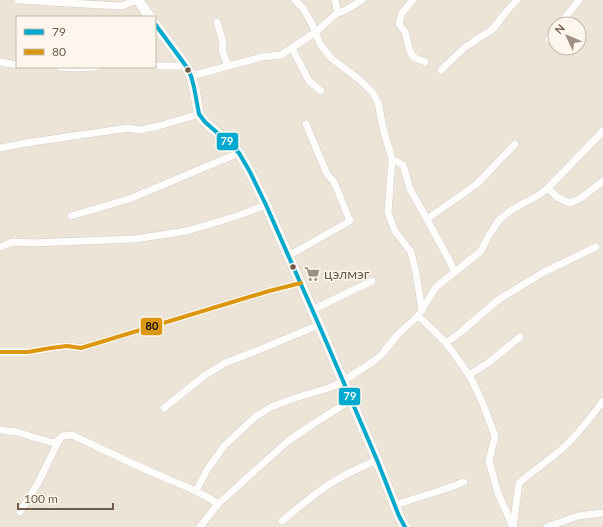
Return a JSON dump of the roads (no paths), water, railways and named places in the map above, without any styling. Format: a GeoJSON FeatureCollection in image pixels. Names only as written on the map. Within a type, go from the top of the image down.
{"type":"FeatureCollection","features":[{"type":"Feature","properties":{"kind":"main road"},"geometry":{"type":"LineString","coordinates":[[137,0],[149,16]]}},
{"type":"Feature","properties":{"kind":"main road"},"geometry":{"type":"LineString","coordinates":[[156,25],[186,66],[191,76],[199,114],[205,122],[239,153],[250,172],[319,325],[405,527]]}},
{"type":"Feature","properties":{"kind":"street"},"geometry":{"type":"LineString","coordinates":[[18,0],[122,6],[137,0]]}},
{"type":"Feature","properties":{"kind":"street"},"geometry":{"type":"LineString","coordinates":[[295,0],[303,8],[316,32],[320,44],[331,58],[360,80],[372,92],[378,102],[383,128],[392,159],[388,212],[395,232],[410,252],[416,273],[420,313],[469,375],[483,404],[495,436],[490,462],[498,493],[513,527]]}},
{"type":"Feature","properties":{"kind":"street"},"geometry":{"type":"LineString","coordinates":[[191,76],[262,57],[281,55],[316,32],[336,14],[346,10],[362,0]]}},
{"type":"Feature","properties":{"kind":"street"},"geometry":{"type":"LineString","coordinates":[[413,0],[402,13],[399,24],[405,32],[413,57],[425,62]]}},
{"type":"Feature","properties":{"kind":"street"},"geometry":{"type":"LineString","coordinates":[[441,70],[465,47],[492,30],[517,0]]}},
{"type":"Feature","properties":{"kind":"street"},"geometry":{"type":"LineString","coordinates":[[566,16],[579,0]]}},
{"type":"Feature","properties":{"kind":"street"},"geometry":{"type":"LineString","coordinates":[[335,1],[338,14]]}},
{"type":"Feature","properties":{"kind":"street"},"geometry":{"type":"LineString","coordinates":[[217,22],[223,42],[222,50],[228,66]]}},
{"type":"Feature","properties":{"kind":"street"},"geometry":{"type":"LineString","coordinates":[[292,48],[309,81],[321,91]]}},
{"type":"Feature","properties":{"kind":"street"},"geometry":{"type":"LineString","coordinates":[[0,62],[16,65]]}},
{"type":"Feature","properties":{"kind":"street"},"geometry":{"type":"LineString","coordinates":[[340,64],[351,64]]}},
{"type":"Feature","properties":{"kind":"street"},"geometry":{"type":"LineString","coordinates":[[156,66],[186,66]]}},
{"type":"Feature","properties":{"kind":"street"},"geometry":{"type":"LineString","coordinates":[[0,148],[128,128],[139,130],[159,126],[199,114]]}},
{"type":"Feature","properties":{"kind":"street"},"geometry":{"type":"LineString","coordinates":[[288,256],[350,222],[334,182],[327,174],[306,124]]}},
{"type":"Feature","properties":{"kind":"street"},"geometry":{"type":"LineString","coordinates":[[196,491],[207,470],[224,446],[254,417],[295,398],[329,388],[340,383],[374,361],[383,353],[397,335],[420,313],[436,287],[480,251],[499,220],[548,188],[603,131]]}},
{"type":"Feature","properties":{"kind":"street"},"geometry":{"type":"LineString","coordinates":[[427,219],[477,184],[515,144]]}},
{"type":"Feature","properties":{"kind":"street"},"geometry":{"type":"LineString","coordinates":[[71,216],[129,199],[239,153]]}},
{"type":"Feature","properties":{"kind":"street"},"geometry":{"type":"LineString","coordinates":[[392,159],[403,165],[410,189],[455,272]]}},
{"type":"Feature","properties":{"kind":"street"},"geometry":{"type":"LineString","coordinates":[[548,188],[558,197],[570,203],[581,198],[603,181]]}},
{"type":"Feature","properties":{"kind":"street"},"geometry":{"type":"LineString","coordinates":[[0,247],[12,242],[74,242],[150,237],[187,231],[237,216],[266,205]]}},
{"type":"Feature","properties":{"kind":"street"},"geometry":{"type":"LineString","coordinates":[[446,344],[498,300],[544,272],[596,248]]}},
{"type":"Feature","properties":{"kind":"street"},"geometry":{"type":"LineString","coordinates":[[312,310],[372,281]]}},
{"type":"Feature","properties":{"kind":"street"},"geometry":{"type":"LineString","coordinates":[[0,352],[28,352],[67,346],[81,348],[269,290],[300,283]]}},
{"type":"Feature","properties":{"kind":"street"},"geometry":{"type":"LineString","coordinates":[[164,408],[204,376],[225,363],[319,325]]}},
{"type":"Feature","properties":{"kind":"street"},"geometry":{"type":"LineString","coordinates":[[469,375],[488,363],[520,337]]}},
{"type":"Feature","properties":{"kind":"street"},"geometry":{"type":"LineString","coordinates":[[200,527],[218,504],[288,442],[351,400]]}},
{"type":"Feature","properties":{"kind":"street"},"geometry":{"type":"LineString","coordinates":[[513,527],[519,483],[566,446],[589,421],[603,401]]}},
{"type":"Feature","properties":{"kind":"street"},"geometry":{"type":"LineString","coordinates":[[0,430],[17,432],[54,443],[62,436],[72,435],[211,498],[218,504]]}},
{"type":"Feature","properties":{"kind":"street"},"geometry":{"type":"LineString","coordinates":[[20,512],[38,482],[59,440]]}},
{"type":"Feature","properties":{"kind":"street"},"geometry":{"type":"LineString","coordinates":[[282,521],[327,486],[377,460]]}},
{"type":"Feature","properties":{"kind":"street"},"geometry":{"type":"LineString","coordinates":[[395,505],[464,482]]}},
{"type":"Feature","properties":{"kind":"street"},"geometry":{"type":"LineString","coordinates":[[547,527],[578,516],[603,513]]}},
{"type":"Feature","properties":{"kind":"place","name":"цэлмэг"},"geometry":{"type":"Point","coordinates":[312,274]}}]}
